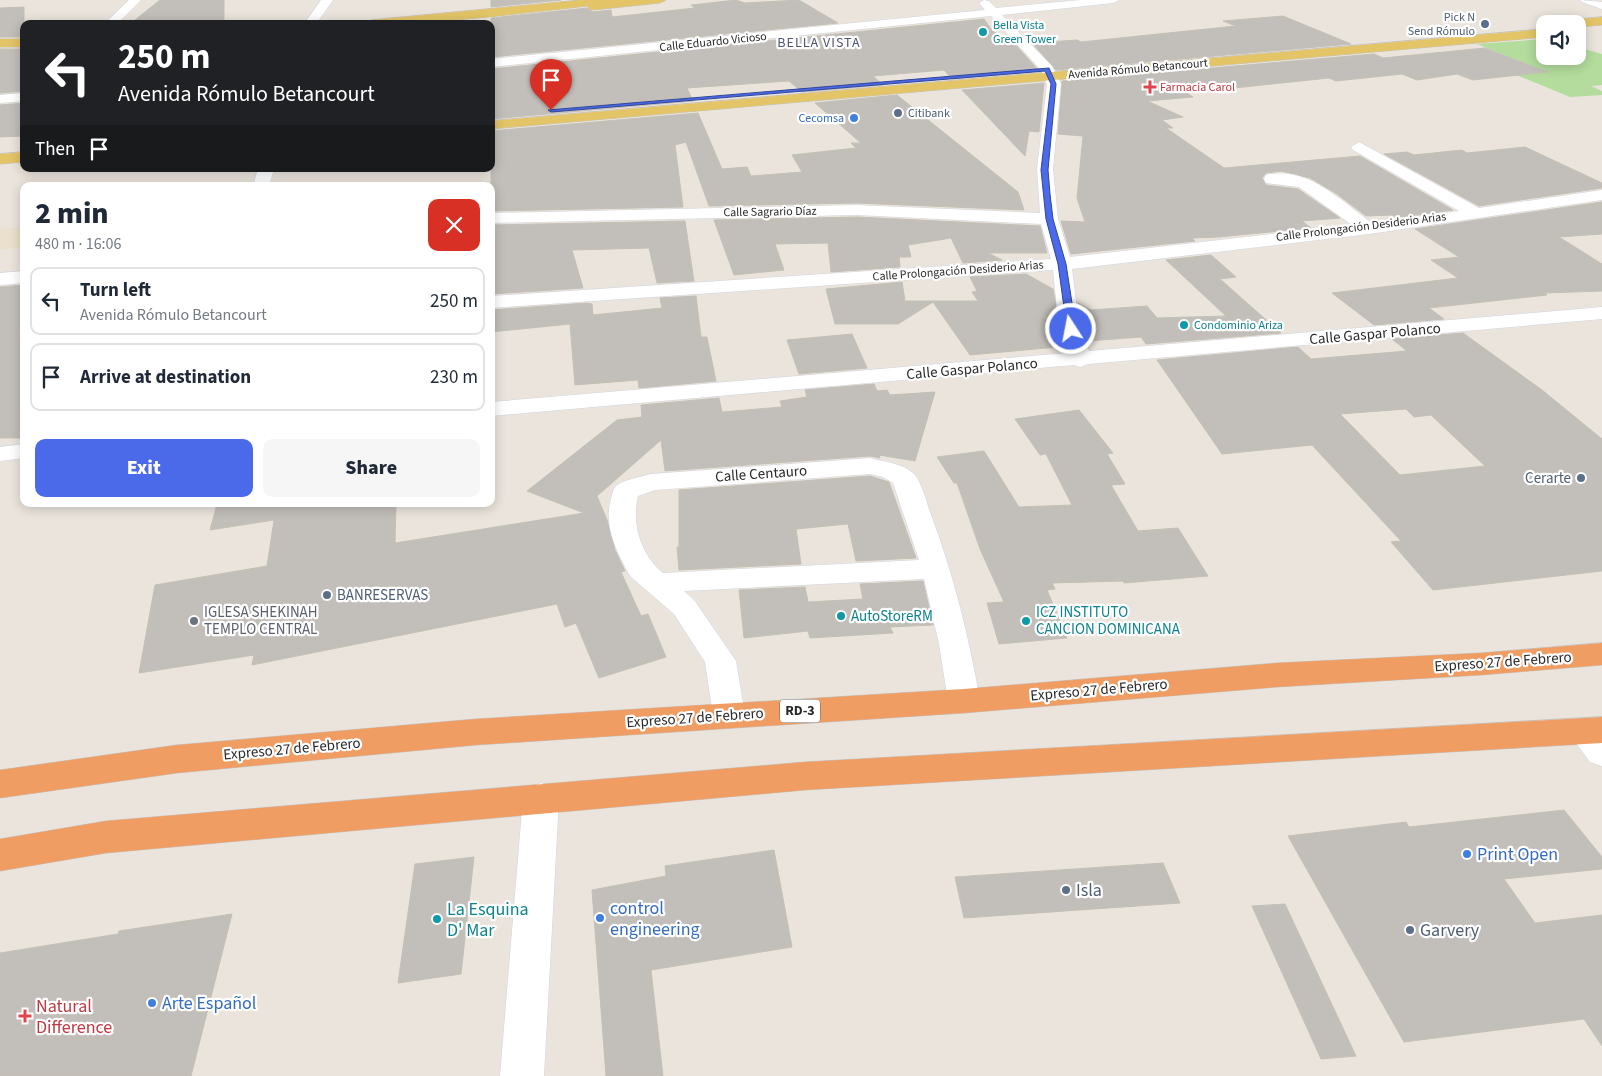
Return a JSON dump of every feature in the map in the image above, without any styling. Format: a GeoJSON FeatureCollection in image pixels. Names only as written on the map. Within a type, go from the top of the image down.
{"type":"FeatureCollection","features":[{"type":"Feature","properties":{"kind":"highway","name":"Expreso 27 de Febrero"},"geometry":{"type":"LineString","coordinates":[[0,784],[177,759],[476,732],[964,701],[1277,675],[1481,664],[1602,654]]}},
{"type":"Feature","properties":{"kind":"highway"},"geometry":{"type":"LineString","coordinates":[[0,855],[106,837],[805,776],[1596,737]]}},
{"type":"Feature","properties":{"kind":"main road"},"geometry":{"type":"LineString","coordinates":[[411,20],[611,0]]}},
{"type":"Feature","properties":{"kind":"main road"},"geometry":{"type":"LineString","coordinates":[[478,20],[660,0]]}},
{"type":"Feature","properties":{"kind":"main road"},"geometry":{"type":"LineString","coordinates":[[1586,22],[1602,21]]}},
{"type":"Feature","properties":{"kind":"main road","name":"Avenida Rómulo Betancourt"},"geometry":{"type":"LineString","coordinates":[[495,125],[1536,27]]}},
{"type":"Feature","properties":{"kind":"main road"},"geometry":{"type":"LineString","coordinates":[[1586,29],[1602,28]]}},
{"type":"Feature","properties":{"kind":"main road","name":"Avenida Rómulo Betancourt"},"geometry":{"type":"LineString","coordinates":[[495,115],[1536,34]]}},
{"type":"Feature","properties":{"kind":"main road"},"geometry":{"type":"LineString","coordinates":[[0,37],[20,37]]}},
{"type":"Feature","properties":{"kind":"main road"},"geometry":{"type":"LineString","coordinates":[[0,43],[20,43]]}},
{"type":"Feature","properties":{"kind":"main road"},"geometry":{"type":"LineString","coordinates":[[0,159],[20,156]]}},
{"type":"Feature","properties":{"kind":"main road"},"geometry":{"type":"LineString","coordinates":[[0,168],[20,166]]}},
{"type":"Feature","properties":{"kind":"street"},"geometry":{"type":"LineString","coordinates":[[114,20],[136,0]]}},
{"type":"Feature","properties":{"kind":"street"},"geometry":{"type":"LineString","coordinates":[[316,20],[327,0]]}},
{"type":"Feature","properties":{"kind":"street"},"geometry":{"type":"LineString","coordinates":[[982,0],[1049,73],[1054,84],[1045,170],[1049,219],[1062,264],[1067,309],[1080,360]]}},
{"type":"Feature","properties":{"kind":"street","name":"Calle Eduardo Vicioso"},"geometry":{"type":"LineString","coordinates":[[495,63],[1113,0]]}},
{"type":"Feature","properties":{"kind":"street"},"geometry":{"type":"LineString","coordinates":[[1586,0],[1602,6]]}},
{"type":"Feature","properties":{"kind":"street"},"geometry":{"type":"LineString","coordinates":[[0,99],[20,97]]}},
{"type":"Feature","properties":{"kind":"street"},"geometry":{"type":"LineString","coordinates":[[1360,147],[1474,212]]}},
{"type":"Feature","properties":{"kind":"street"},"geometry":{"type":"LineString","coordinates":[[1272,179],[1294,180],[1305,183],[1369,229]]}},
{"type":"Feature","properties":{"kind":"street","name":"Calle Prolongación Desiderio Arias"},"geometry":{"type":"LineString","coordinates":[[495,302],[1062,264],[1369,229],[1474,212],[1602,195]]}},
{"type":"Feature","properties":{"kind":"street","name":"Calle Sagrario Díaz"},"geometry":{"type":"LineString","coordinates":[[495,218],[857,210],[1049,219]]}},
{"type":"Feature","properties":{"kind":"street"},"geometry":{"type":"LineString","coordinates":[[0,279],[20,278]]}},
{"type":"Feature","properties":{"kind":"street","name":"Calle Gaspar Polanco"},"geometry":{"type":"LineString","coordinates":[[495,409],[1602,314]]}},
{"type":"Feature","properties":{"kind":"street"},"geometry":{"type":"LineString","coordinates":[[0,454],[20,452]]}},
{"type":"Feature","properties":{"kind":"street","name":"Calle Centauro"},"geometry":{"type":"LineString","coordinates":[[729,715],[720,660],[684,606],[641,570],[622,527],[621,510],[626,491],[651,482],[870,466],[892,471],[904,479],[936,569],[956,642],[964,701]]}},
{"type":"Feature","properties":{"kind":"street"},"geometry":{"type":"LineString","coordinates":[[657,583],[936,569]]}},
{"type":"Feature","properties":{"kind":"street"},"geometry":{"type":"LineString","coordinates":[[522,1076],[541,798]]}},
{"type":"Feature","properties":{"kind":"shaded area"},"geometry":{"type":"Polygon","coordinates":[[[20,226],[20,248],[0,250],[0,229],[20,226]]]}},
{"type":"Feature","properties":{"kind":"green space"},"geometry":{"type":"Polygon","coordinates":[[[1536,40],[1536,65],[1586,65],[1586,49],[1602,54],[1602,85],[1591,86],[1602,91],[1602,95],[1570,97],[1514,74],[1544,71],[1477,44],[1536,40]]]}},
{"type":"Feature","properties":{"kind":"building"},"geometry":{"type":"Polygon","coordinates":[[[160,0],[224,0],[224,20],[135,20],[160,0]]]}},
{"type":"Feature","properties":{"kind":"building"},"geometry":{"type":"Polygon","coordinates":[[[491,0],[561,0],[491,7],[491,0]]]}},
{"type":"Feature","properties":{"kind":"building"},"geometry":{"type":"Polygon","coordinates":[[[736,0],[745,3],[799,0],[838,23],[495,57],[495,20],[491,20],[491,18],[587,8],[593,12],[611,10],[612,17],[695,8],[691,5],[736,0]]]}},
{"type":"Feature","properties":{"kind":"building"},"geometry":{"type":"Polygon","coordinates":[[[24,7],[24,20],[20,20],[20,37],[0,37],[0,8],[24,7]]]}},
{"type":"Feature","properties":{"kind":"building"},"geometry":{"type":"Polygon","coordinates":[[[1283,16],[1351,44],[1056,70],[1032,43],[1077,40],[1081,42],[1236,26],[1223,21],[1283,16]]]}},
{"type":"Feature","properties":{"kind":"building"},"geometry":{"type":"Polygon","coordinates":[[[984,19],[991,29],[1010,45],[1015,44],[1039,71],[952,79],[944,70],[873,76],[883,85],[802,92],[789,81],[687,88],[693,101],[495,119],[495,69],[984,19]]]}},
{"type":"Feature","properties":{"kind":"building"},"geometry":{"type":"Polygon","coordinates":[[[1485,48],[1547,72],[1473,80],[1457,74],[1417,80],[1402,74],[1336,81],[1329,78],[1187,93],[1193,97],[1147,101],[1183,117],[1162,120],[1173,128],[1166,128],[1224,168],[1360,156],[1453,210],[1397,218],[1392,215],[1366,216],[1337,194],[1310,178],[1281,171],[1266,173],[1262,178],[1266,185],[1298,189],[1340,218],[1302,221],[1311,228],[1192,238],[1195,241],[1071,254],[1061,221],[1085,222],[1077,198],[1083,136],[1058,134],[1062,81],[1374,54],[1383,58],[1485,48]]]}},
{"type":"Feature","properties":{"kind":"building"},"geometry":{"type":"Polygon","coordinates":[[[0,49],[20,49],[20,91],[0,93],[0,49]]]}},
{"type":"Feature","properties":{"kind":"building"},"geometry":{"type":"Polygon","coordinates":[[[1044,83],[1039,132],[1029,131],[1025,156],[962,90],[1044,83]]]}},
{"type":"Feature","properties":{"kind":"building"},"geometry":{"type":"Polygon","coordinates":[[[897,95],[1018,192],[1024,210],[857,203],[709,206],[686,142],[675,145],[683,207],[495,211],[495,182],[491,182],[491,172],[495,172],[495,131],[698,113],[722,169],[747,167],[751,176],[802,172],[792,155],[856,148],[851,143],[861,143],[815,103],[897,95]]]}},
{"type":"Feature","properties":{"kind":"building"},"geometry":{"type":"Polygon","coordinates":[[[20,103],[20,136],[0,137],[0,105],[20,103]]]}},
{"type":"Feature","properties":{"kind":"building"},"geometry":{"type":"Polygon","coordinates":[[[1525,147],[1602,183],[1602,188],[1479,206],[1384,154],[1407,152],[1414,155],[1462,150],[1467,153],[1525,147]]]}},
{"type":"Feature","properties":{"kind":"building"},"geometry":{"type":"Polygon","coordinates":[[[1602,202],[1602,234],[1559,237],[1602,264],[1602,291],[1545,293],[1547,295],[1429,308],[1444,319],[1374,325],[1332,293],[1458,278],[1431,260],[1459,257],[1415,229],[1602,202]]]}},
{"type":"Feature","properties":{"kind":"building"},"geometry":{"type":"Polygon","coordinates":[[[857,217],[1040,226],[1047,253],[988,253],[1002,260],[963,263],[951,238],[908,245],[911,257],[899,257],[900,267],[831,272],[828,243],[775,244],[784,270],[734,275],[714,220],[857,217]]]}},
{"type":"Feature","properties":{"kind":"building"},"geometry":{"type":"Polygon","coordinates":[[[685,221],[694,281],[657,283],[649,248],[572,250],[583,288],[495,294],[495,225],[685,221]]]}},
{"type":"Feature","properties":{"kind":"building"},"geometry":{"type":"Polygon","coordinates":[[[1211,255],[1236,277],[1220,279],[1281,333],[1146,344],[1141,337],[1088,341],[1078,303],[1091,310],[1147,306],[1157,318],[1226,316],[1166,260],[1211,255]]]}},
{"type":"Feature","properties":{"kind":"building"},"geometry":{"type":"Polygon","coordinates":[[[1026,274],[1053,289],[1063,343],[1056,343],[1058,347],[970,355],[933,302],[898,324],[835,324],[826,289],[902,282],[905,301],[978,301],[972,292],[977,291],[970,277],[1026,274]]]}},
{"type":"Feature","properties":{"kind":"building"},"geometry":{"type":"Polygon","coordinates":[[[20,285],[20,438],[0,438],[0,287],[20,285]]]}},
{"type":"Feature","properties":{"kind":"building"},"geometry":{"type":"Polygon","coordinates":[[[696,296],[701,337],[707,337],[716,381],[639,388],[638,380],[575,385],[570,324],[495,332],[495,310],[587,303],[592,304],[593,315],[662,308],[660,298],[696,296]]]}},
{"type":"Feature","properties":{"kind":"building"},"geometry":{"type":"Polygon","coordinates":[[[1463,333],[1542,390],[1602,439],[1602,571],[1433,590],[1391,542],[1401,541],[1312,445],[1222,454],[1157,360],[1298,347],[1311,359],[1407,351],[1392,339],[1463,333]],[[1406,409],[1340,414],[1400,475],[1485,466],[1431,415],[1414,417],[1406,409]]]}},
{"type":"Feature","properties":{"kind":"building"},"geometry":{"type":"Polygon","coordinates":[[[852,334],[867,368],[799,374],[787,340],[852,334]]]}},
{"type":"Feature","properties":{"kind":"building"},"geometry":{"type":"Polygon","coordinates":[[[874,384],[877,391],[887,390],[890,395],[935,392],[915,461],[879,455],[880,458],[870,456],[665,471],[661,440],[597,496],[607,520],[615,550],[625,571],[621,572],[641,616],[648,614],[666,657],[599,678],[576,623],[565,627],[557,604],[252,665],[254,655],[139,673],[155,585],[267,566],[274,520],[210,530],[216,507],[396,507],[395,543],[584,513],[527,491],[617,420],[642,417],[641,405],[719,398],[722,412],[782,407],[780,401],[807,397],[805,390],[874,384]]]}},
{"type":"Feature","properties":{"kind":"building"},"geometry":{"type":"Polygon","coordinates":[[[1079,410],[1113,453],[1107,454],[1125,484],[1111,485],[1138,531],[1178,528],[1208,576],[1124,583],[1123,581],[1052,583],[1055,589],[1047,590],[1067,638],[999,644],[987,603],[1004,602],[980,549],[957,483],[954,483],[937,457],[984,451],[1019,507],[1072,505],[1046,454],[1040,455],[1015,419],[1079,410]]]}},
{"type":"Feature","properties":{"kind":"building"},"geometry":{"type":"Polygon","coordinates":[[[870,476],[889,482],[916,558],[856,561],[848,524],[796,529],[801,564],[679,570],[677,547],[679,547],[679,490],[870,476]]]}},
{"type":"Feature","properties":{"kind":"building","name":"AutoStoreRM"},"geometry":{"type":"Polygon","coordinates":[[[923,581],[933,625],[890,627],[893,633],[810,638],[808,631],[744,638],[739,590],[805,587],[808,602],[863,599],[860,584],[923,581]]]}},
{"type":"Feature","properties":{"kind":"building"},"geometry":{"type":"Polygon","coordinates":[[[1564,810],[1602,857],[1602,869],[1504,879],[1535,923],[1602,915],[1602,1046],[1584,1019],[1404,1042],[1288,836],[1406,822],[1409,827],[1564,810]]]}},
{"type":"Feature","properties":{"kind":"building"},"geometry":{"type":"Polygon","coordinates":[[[774,850],[792,947],[651,970],[663,1076],[606,1076],[592,890],[666,876],[665,866],[774,850]]]}},
{"type":"Feature","properties":{"kind":"building","name":"La Esquina D' Mar"},"geometry":{"type":"Polygon","coordinates":[[[474,857],[461,974],[398,983],[415,864],[474,857]]]}},
{"type":"Feature","properties":{"kind":"building","name":"Isla"},"geometry":{"type":"Polygon","coordinates":[[[1163,863],[1180,903],[964,918],[955,877],[1163,863]]]}},
{"type":"Feature","properties":{"kind":"building"},"geometry":{"type":"Polygon","coordinates":[[[1285,904],[1356,1056],[1321,1059],[1252,906],[1285,904]]]}},
{"type":"Feature","properties":{"kind":"building"},"geometry":{"type":"Polygon","coordinates":[[[232,914],[191,1076],[0,1076],[0,953],[118,934],[119,931],[232,914]]]}},
{"type":"Feature","properties":{"kind":"place","name":"Pick N Send Rómulo"},"geometry":{"type":"Point","coordinates":[1485,24]}},
{"type":"Feature","properties":{"kind":"place","name":"Bella Vista Green Tower"},"geometry":{"type":"Point","coordinates":[983,32]}},
{"type":"Feature","properties":{"kind":"place","name":"Farmacia Carol"},"geometry":{"type":"Point","coordinates":[1150,87]}},
{"type":"Feature","properties":{"kind":"place","name":"Citibank"},"geometry":{"type":"Point","coordinates":[898,113]}},
{"type":"Feature","properties":{"kind":"place","name":"Cecomsa"},"geometry":{"type":"Point","coordinates":[854,118]}},
{"type":"Feature","properties":{"kind":"place","name":"Condominio Ariza"},"geometry":{"type":"Point","coordinates":[1184,325]}},
{"type":"Feature","properties":{"kind":"place","name":"Cerarte"},"geometry":{"type":"Point","coordinates":[1581,478]}},
{"type":"Feature","properties":{"kind":"place","name":"BANRESERVAS"},"geometry":{"type":"Point","coordinates":[327,595]}},
{"type":"Feature","properties":{"kind":"place","name":"AutoStoreRM"},"geometry":{"type":"Point","coordinates":[841,616]}},
{"type":"Feature","properties":{"kind":"place","name":"IGLESA SHEKINAH TEMPLO CENTRAL"},"geometry":{"type":"Point","coordinates":[194,621]}},
{"type":"Feature","properties":{"kind":"place","name":"ICZ INSTITUTO CANCION DOMINICANA"},"geometry":{"type":"Point","coordinates":[1026,621]}},
{"type":"Feature","properties":{"kind":"place","name":"Print Open"},"geometry":{"type":"Point","coordinates":[1467,854]}},
{"type":"Feature","properties":{"kind":"place","name":"Isla"},"geometry":{"type":"Point","coordinates":[1066,890]}},
{"type":"Feature","properties":{"kind":"place","name":"control engineering"},"geometry":{"type":"Point","coordinates":[600,918]}},
{"type":"Feature","properties":{"kind":"place","name":"La Esquina D' Mar"},"geometry":{"type":"Point","coordinates":[437,919]}},
{"type":"Feature","properties":{"kind":"place","name":"Garvery"},"geometry":{"type":"Point","coordinates":[1410,930]}},
{"type":"Feature","properties":{"kind":"place","name":"Arte Español"},"geometry":{"type":"Point","coordinates":[152,1003]}},
{"type":"Feature","properties":{"kind":"place","name":"Natural Difference"},"geometry":{"type":"Point","coordinates":[25,1016]}},
{"type":"Feature","properties":{"kind":"district","name":"BELLA VISTA"},"geometry":{"type":"Point","coordinates":[819,43]}},
{"type":"Feature","properties":{"kind":"route"},"geometry":{"type":"LineString","coordinates":[[551,110],[1047,69],[1054,84],[1045,170],[1049,219],[1062,264],[1071,329]]}}]}
